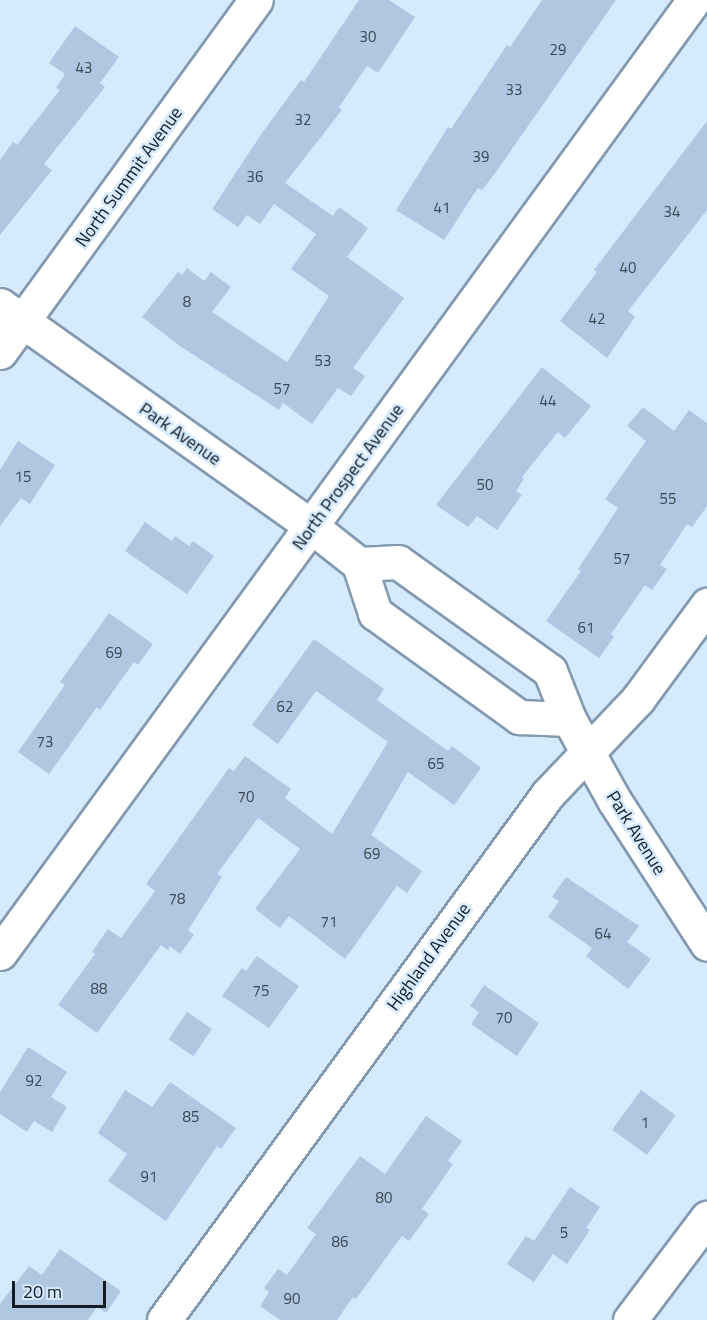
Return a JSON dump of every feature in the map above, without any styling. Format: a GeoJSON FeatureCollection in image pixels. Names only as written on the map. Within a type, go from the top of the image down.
{"type":"FeatureCollection","features":[{"type":"Feature","properties":{"kind":"street","name":"North Summit Avenue"},"geometry":{"type":"LineString","coordinates":[[0,352],[11,313],[256,0]]}},
{"type":"Feature","properties":{"kind":"street","name":"North Prospect Avenue"},"geometry":{"type":"LineString","coordinates":[[0,953],[694,0]]}},
{"type":"Feature","properties":{"kind":"street","name":"Park Avenue"},"geometry":{"type":"LineString","coordinates":[[11,313],[312,527],[359,564],[398,562],[550,671],[569,719],[614,800],[707,944]]}},
{"type":"Feature","properties":{"kind":"street"},"geometry":{"type":"LineString","coordinates":[[359,564],[375,613],[519,717],[569,719]]}},
{"type":"Feature","properties":{"kind":"street","name":"Highland Avenue"},"geometry":{"type":"LineString","coordinates":[[164,1320],[548,794],[638,699],[707,605]]}},
{"type":"Feature","properties":{"kind":"street"},"geometry":{"type":"LineString","coordinates":[[630,1320],[707,1218]]}},
{"type":"Feature","properties":{"kind":"building"},"geometry":{"type":"Polygon","coordinates":[[[359,0],[389,0],[415,17],[378,73],[367,66],[339,107],[342,110],[285,183],[333,216],[339,207],[368,228],[347,257],[404,298],[353,368],[365,376],[351,396],[338,388],[312,424],[283,403],[279,410],[180,346],[142,317],[178,272],[182,275],[187,268],[204,281],[211,272],[231,287],[212,312],[287,362],[329,296],[291,269],[316,234],[274,204],[260,224],[247,215],[238,227],[212,209],[262,133],[301,80],[304,82],[359,0]]]}},
{"type":"Feature","properties":{"kind":"building"},"geometry":{"type":"Polygon","coordinates":[[[542,0],[616,0],[496,172],[482,190],[478,188],[444,240],[396,210],[448,127],[451,129],[507,45],[510,47],[542,0]]]}},
{"type":"Feature","properties":{"kind":"building"},"geometry":{"type":"Polygon","coordinates":[[[75,26],[119,57],[100,83],[105,87],[44,164],[52,170],[0,235],[0,160],[13,142],[17,145],[60,90],[56,88],[65,74],[49,63],[75,26]]]}},
{"type":"Feature","properties":{"kind":"building"},"geometry":{"type":"Polygon","coordinates":[[[707,121],[707,210],[628,311],[635,317],[607,358],[560,321],[597,272],[594,270],[707,121]]]}},
{"type":"Feature","properties":{"kind":"building"},"geometry":{"type":"Polygon","coordinates":[[[542,367],[591,406],[565,438],[558,432],[522,477],[524,479],[516,491],[522,495],[497,530],[477,516],[468,527],[436,505],[542,367]]]}},
{"type":"Feature","properties":{"kind":"building"},"geometry":{"type":"Polygon","coordinates":[[[643,407],[674,431],[689,410],[707,423],[707,506],[692,527],[687,524],[660,565],[667,569],[652,590],[645,585],[611,634],[614,637],[599,658],[546,621],[581,571],[578,569],[618,508],[605,499],[646,441],[627,426],[643,407]]]}},
{"type":"Feature","properties":{"kind":"building"},"geometry":{"type":"Polygon","coordinates":[[[18,441],[55,465],[30,504],[21,498],[0,526],[0,470],[18,441]]]}},
{"type":"Feature","properties":{"kind":"building"},"geometry":{"type":"Polygon","coordinates":[[[145,522],[172,541],[175,536],[189,546],[193,541],[214,556],[187,594],[125,551],[145,522]]]}},
{"type":"Feature","properties":{"kind":"building"},"geometry":{"type":"Polygon","coordinates":[[[109,613],[153,644],[138,665],[134,662],[100,710],[97,707],[49,774],[18,752],[65,685],[60,682],[109,613]]]}},
{"type":"Feature","properties":{"kind":"building"},"geometry":{"type":"Polygon","coordinates":[[[314,639],[384,689],[377,700],[448,751],[452,746],[481,768],[454,805],[408,772],[371,835],[422,871],[407,893],[397,886],[345,959],[289,916],[280,928],[255,909],[300,849],[258,818],[217,874],[222,877],[188,930],[194,935],[180,954],[170,946],[168,950],[161,945],[97,1033],[58,1005],[95,954],[92,952],[108,929],[121,938],[155,891],[146,884],[229,768],[234,771],[245,756],[291,789],[285,798],[332,834],[388,742],[316,691],[278,744],[252,725],[314,639]]]}},
{"type":"Feature","properties":{"kind":"building"},"geometry":{"type":"Polygon","coordinates":[[[566,877],[639,926],[627,942],[651,959],[628,989],[586,956],[592,948],[548,917],[559,901],[552,897],[566,877]]]}},
{"type":"Feature","properties":{"kind":"building"},"geometry":{"type":"Polygon","coordinates":[[[257,956],[299,986],[269,1028],[222,996],[242,968],[246,971],[257,956]]]}},
{"type":"Feature","properties":{"kind":"building"},"geometry":{"type":"Polygon","coordinates":[[[484,985],[539,1023],[517,1056],[471,1024],[479,1012],[470,1006],[484,985]]]}},
{"type":"Feature","properties":{"kind":"building"},"geometry":{"type":"Polygon","coordinates":[[[187,1012],[212,1029],[193,1056],[169,1039],[187,1012]]]}},
{"type":"Feature","properties":{"kind":"building"},"geometry":{"type":"Polygon","coordinates":[[[28,1047],[67,1072],[51,1097],[67,1107],[52,1132],[34,1121],[27,1132],[0,1114],[0,1092],[28,1047]]]}},
{"type":"Feature","properties":{"kind":"building"},"geometry":{"type":"Polygon","coordinates":[[[170,1082],[236,1128],[221,1149],[217,1146],[166,1221],[108,1181],[127,1154],[98,1133],[125,1090],[152,1107],[170,1082]]]}},
{"type":"Feature","properties":{"kind":"building"},"geometry":{"type":"Polygon","coordinates":[[[641,1090],[676,1115],[647,1155],[612,1130],[641,1090]]]}},
{"type":"Feature","properties":{"kind":"building"},"geometry":{"type":"Polygon","coordinates":[[[426,1116],[462,1141],[448,1161],[453,1164],[422,1209],[429,1214],[409,1241],[402,1236],[356,1299],[353,1297],[337,1320],[280,1320],[260,1306],[269,1292],[264,1288],[278,1269],[287,1275],[316,1234],[307,1228],[360,1156],[385,1174],[426,1116]]]}},
{"type":"Feature","properties":{"kind":"building"},"geometry":{"type":"Polygon","coordinates":[[[570,1187],[600,1207],[586,1228],[590,1230],[567,1264],[553,1254],[534,1282],[507,1264],[526,1236],[534,1241],[570,1187]]]}},
{"type":"Feature","properties":{"kind":"building"},"geometry":{"type":"Polygon","coordinates":[[[60,1249],[121,1291],[106,1313],[97,1307],[88,1320],[0,1320],[0,1304],[29,1266],[42,1275],[60,1249]]]}}]}
